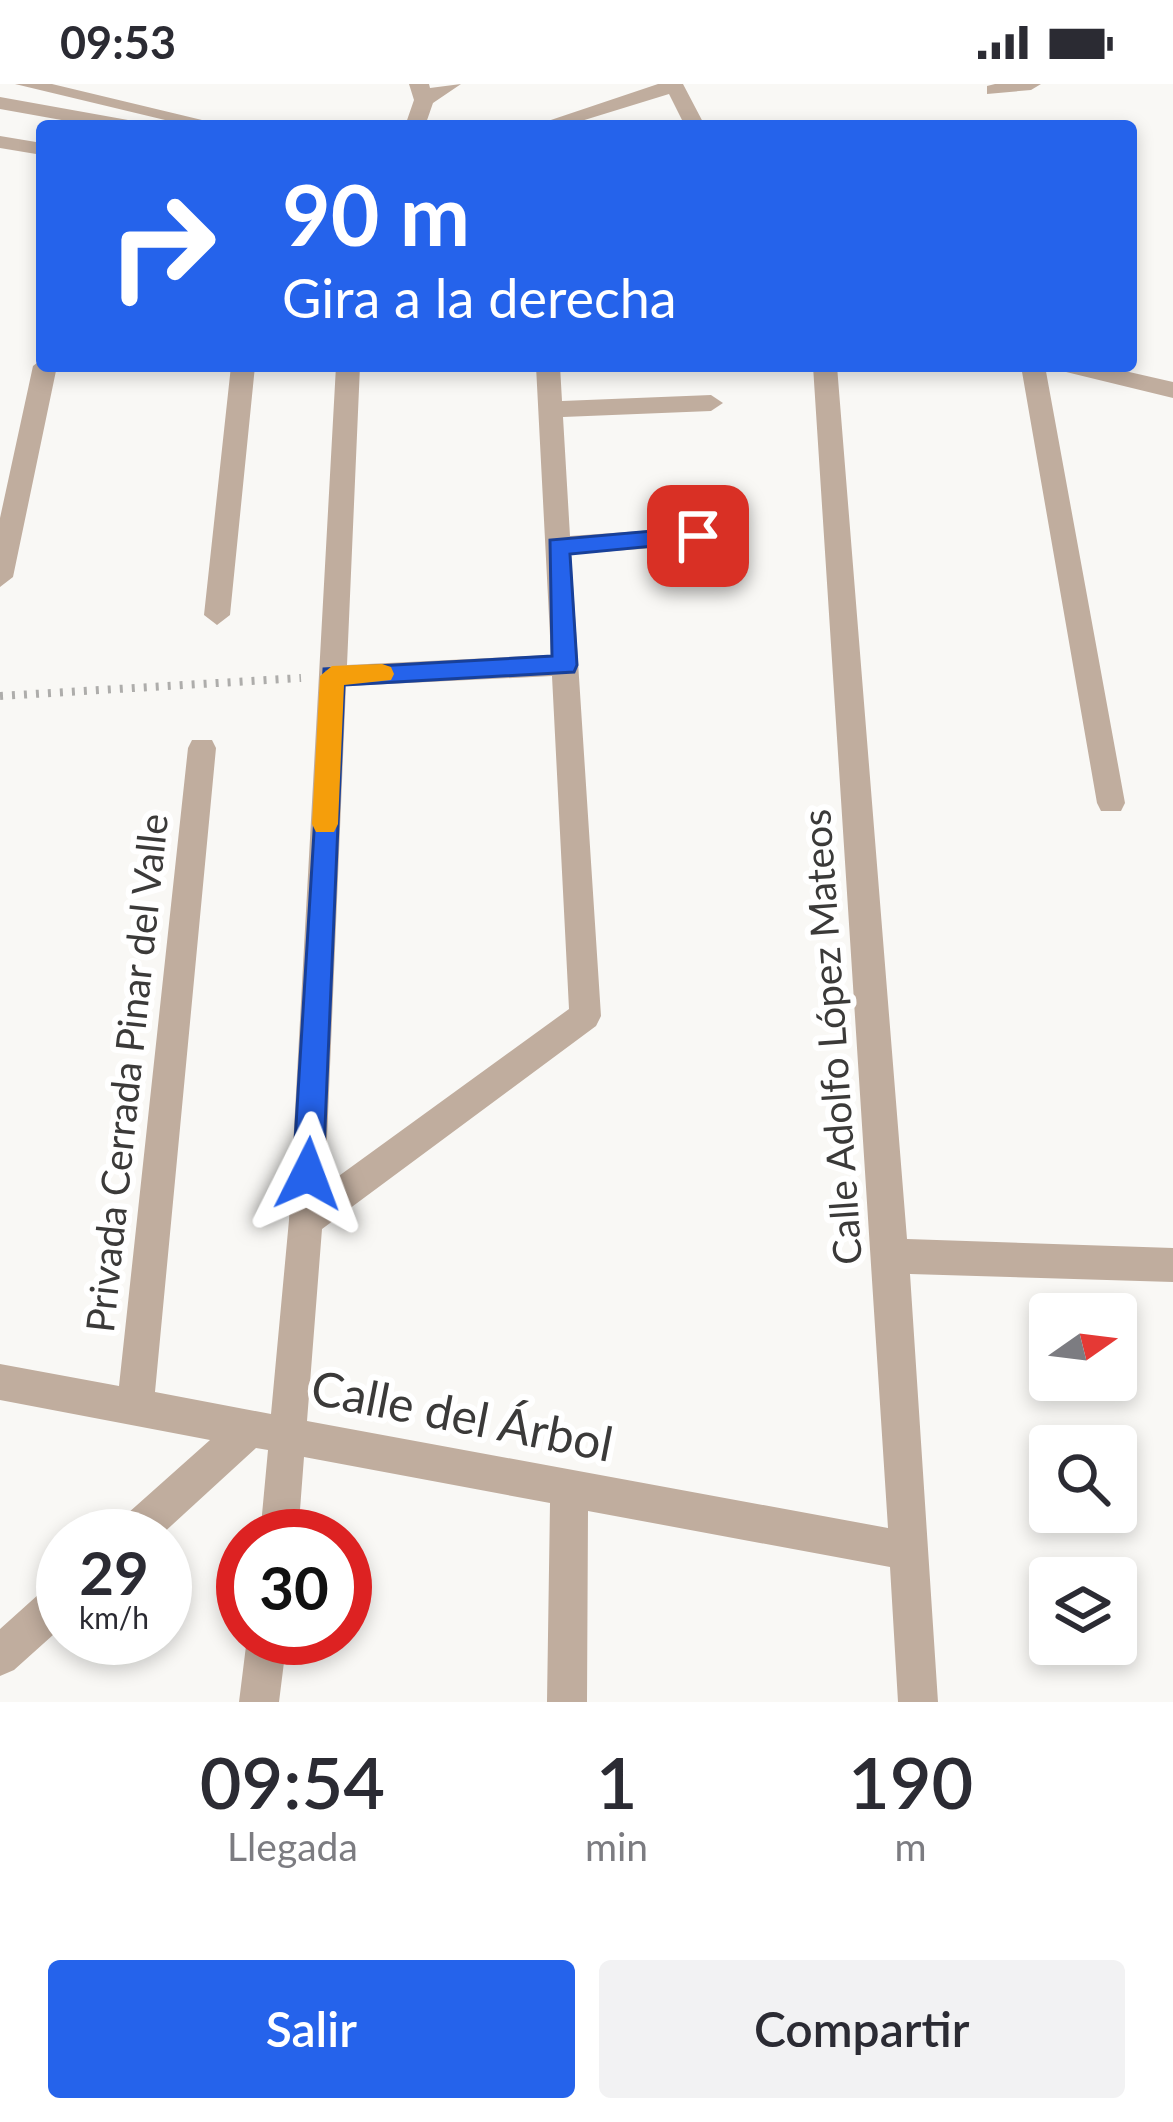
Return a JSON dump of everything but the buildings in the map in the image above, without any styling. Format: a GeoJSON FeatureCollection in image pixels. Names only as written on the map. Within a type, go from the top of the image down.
{"type":"FeatureCollection","features":[{"type":"Feature","properties":{"kind":"street"},"geometry":{"type":"LineString","coordinates":[[25,84],[190,120]]}},
{"type":"Feature","properties":{"kind":"street"},"geometry":{"type":"LineString","coordinates":[[422,92],[452,84]]}},
{"type":"Feature","properties":{"kind":"street"},"geometry":{"type":"LineString","coordinates":[[564,120],[656,94],[672,84],[692,120]]}},
{"type":"Feature","properties":{"kind":"street"},"geometry":{"type":"LineString","coordinates":[[994,90],[1031,84]]}},
{"type":"Feature","properties":{"kind":"street"},"geometry":{"type":"LineString","coordinates":[[0,103],[95,120]]}},
{"type":"Feature","properties":{"kind":"street"},"geometry":{"type":"LineString","coordinates":[[0,142],[36,148]]}},
{"type":"Feature","properties":{"kind":"street"},"geometry":{"type":"LineString","coordinates":[[0,577],[44,372]]}},
{"type":"Feature","properties":{"kind":"street"},"geometry":{"type":"LineString","coordinates":[[217,615],[242,372]]}},
{"type":"Feature","properties":{"kind":"street"},"geometry":{"type":"LineString","coordinates":[[282,1509],[306,1220],[348,372]]}},
{"type":"Feature","properties":{"kind":"street"},"geometry":{"type":"LineString","coordinates":[[306,1220],[585,1016],[548,372]]}},
{"type":"Feature","properties":{"kind":"street","name":"Calle Adolfo López Mateos"},"geometry":{"type":"LineString","coordinates":[[825,372],[891,1256],[918,1702]]}},
{"type":"Feature","properties":{"kind":"street"},"geometry":{"type":"LineString","coordinates":[[1034,372],[1111,803]]}},
{"type":"Feature","properties":{"kind":"street"},"geometry":{"type":"LineString","coordinates":[[1096,372],[1173,390]]}},
{"type":"Feature","properties":{"kind":"street"},"geometry":{"type":"LineString","coordinates":[[550,410],[711,404]]}},
{"type":"Feature","properties":{"kind":"street"},"geometry":{"type":"LineString","coordinates":[[558,546],[698,536]]}},
{"type":"Feature","properties":{"kind":"street"},"geometry":{"type":"LineString","coordinates":[[332,676],[565,665]]}},
{"type":"Feature","properties":{"kind":"street","name":"Privada Cerrada Pinar del Valle"},"geometry":{"type":"LineString","coordinates":[[135,1407],[202,748]]}},
{"type":"Feature","properties":{"kind":"street"},"geometry":{"type":"LineString","coordinates":[[891,1256],[1173,1265]]}},
{"type":"Feature","properties":{"kind":"street","name":"Calle del Árbol"},"geometry":{"type":"LineString","coordinates":[[0,1382],[906,1551]]}},
{"type":"Feature","properties":{"kind":"street"},"geometry":{"type":"LineString","coordinates":[[162,1509],[251,1428]]}},
{"type":"Feature","properties":{"kind":"street"},"geometry":{"type":"LineString","coordinates":[[567,1702],[569,1487]]}},
{"type":"Feature","properties":{"kind":"street"},"geometry":{"type":"LineString","coordinates":[[0,1656],[36,1623]]}},
{"type":"Feature","properties":{"kind":"street"},"geometry":{"type":"LineString","coordinates":[[259,1702],[264,1665]]}},
{"type":"Feature","properties":{"kind":"path"},"geometry":{"type":"LineString","coordinates":[[0,696],[332,676]]}},
{"type":"Feature","properties":{"kind":"slow traffic"},"geometry":{"type":"LineString","coordinates":[[325,824],[332,676],[382,674]]}},
{"type":"Feature","properties":{"kind":"route"},"geometry":{"type":"LineString","coordinates":[[308,1174],[332,676],[565,665],[558,546],[698,536]]}}]}
